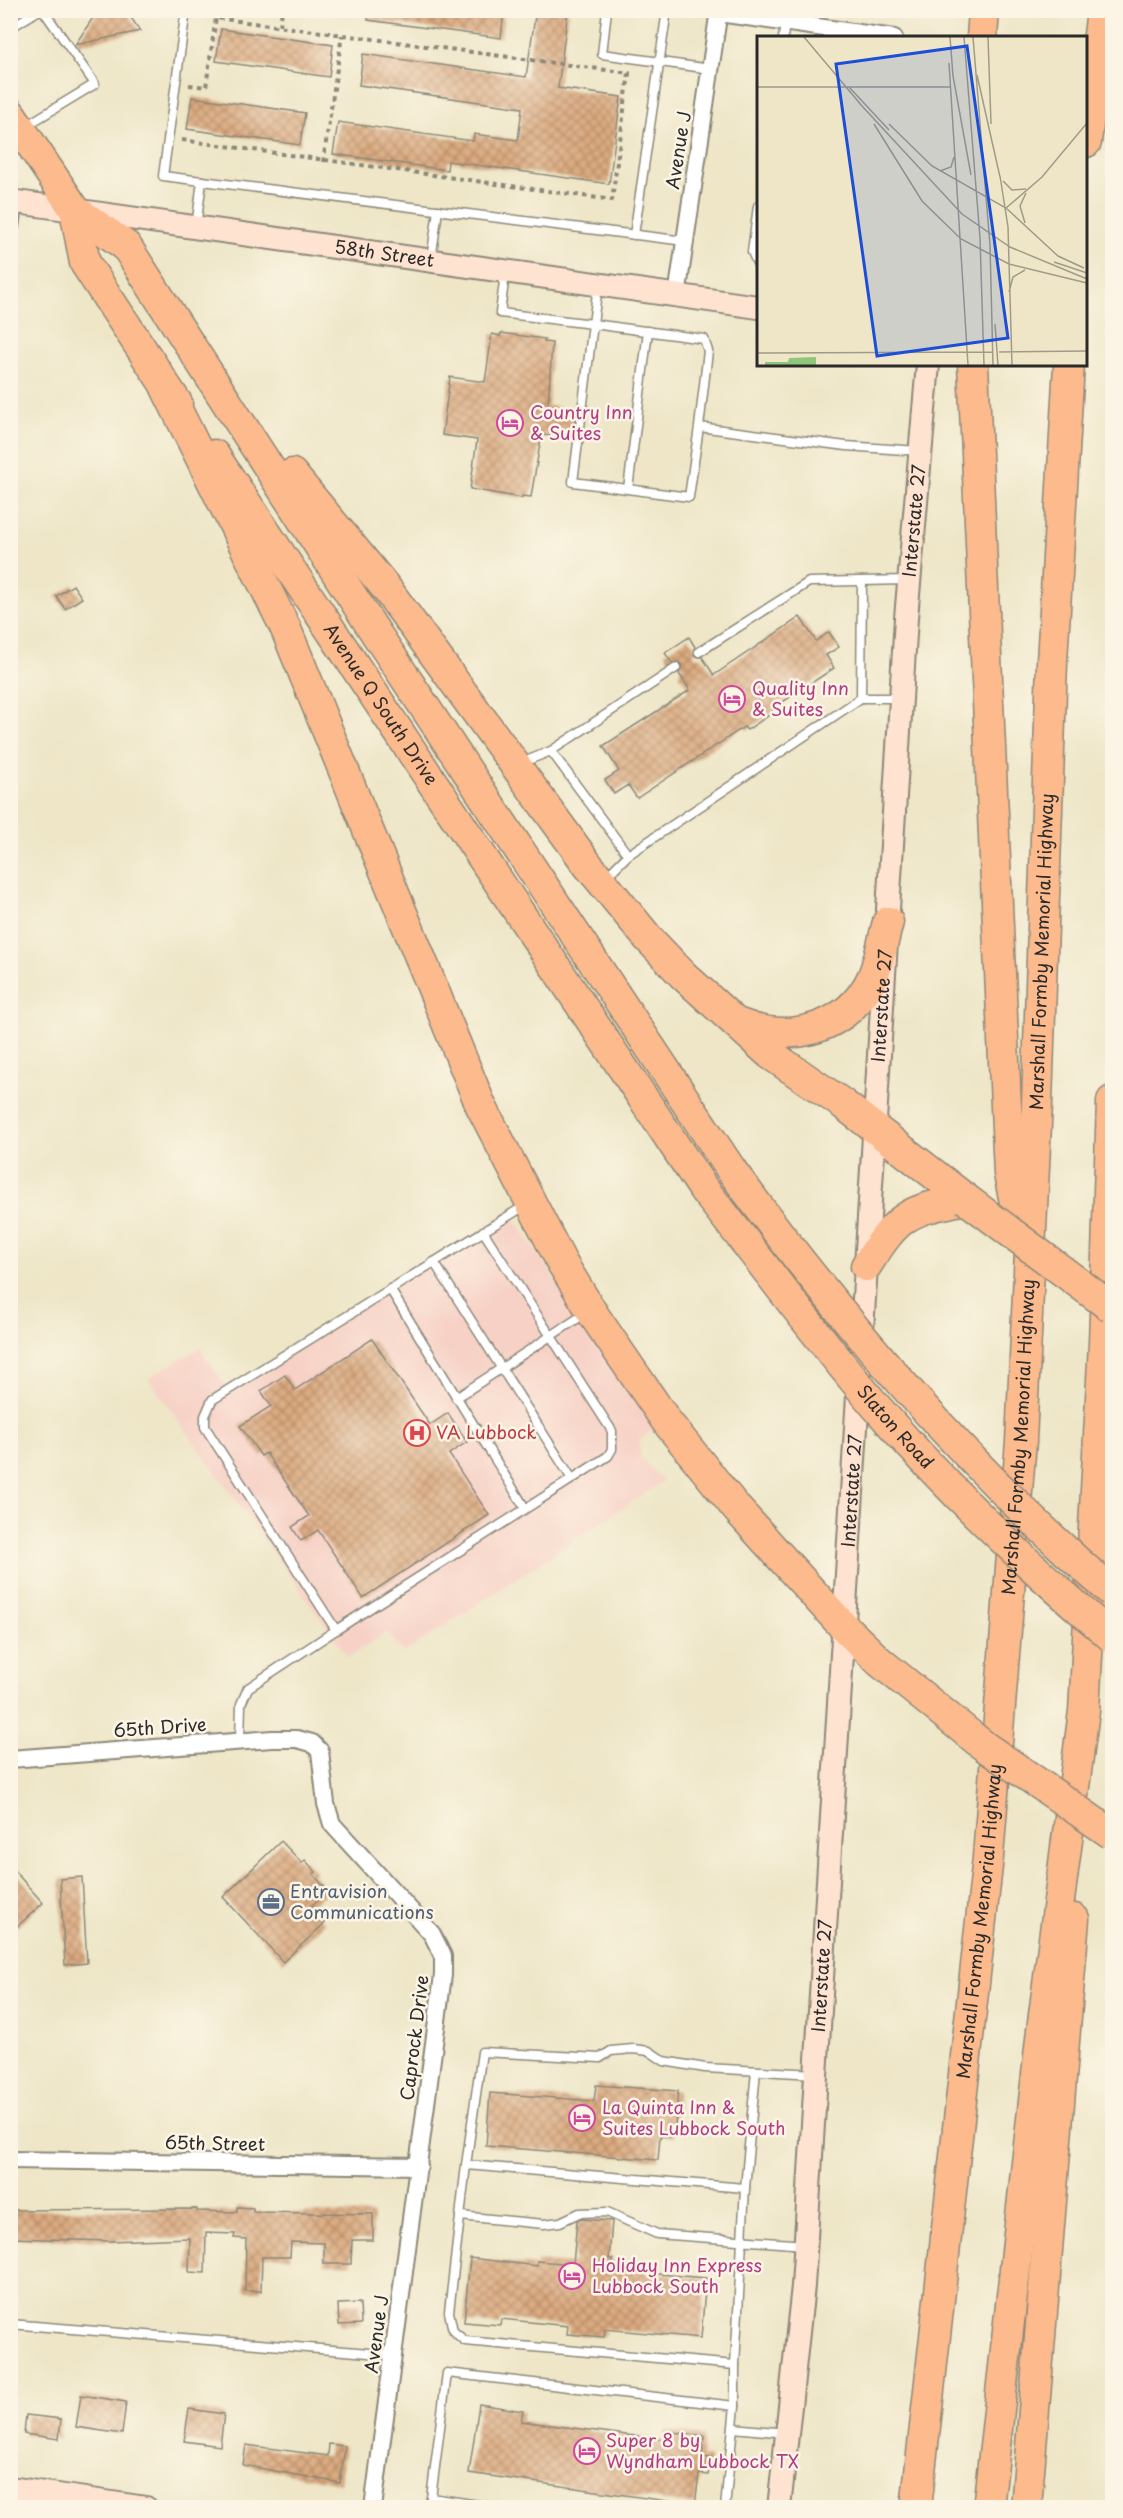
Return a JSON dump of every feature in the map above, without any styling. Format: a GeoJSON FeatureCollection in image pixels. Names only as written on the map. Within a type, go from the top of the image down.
{"type":"FeatureCollection","features":[{"type":"Feature","properties":{"kind":"highway"},"geometry":{"type":"LineString","coordinates":[[982,36],[984,10]]}},
{"type":"Feature","properties":{"kind":"highway"},"geometry":{"type":"LineString","coordinates":[[1087,134],[1102,10]]}},
{"type":"Feature","properties":{"kind":"highway","name":"Avenue Q South Drive"},"geometry":{"type":"LineString","coordinates":[[16,121],[75,210],[126,246],[165,303],[377,635],[732,1171]]}},
{"type":"Feature","properties":{"kind":"highway","name":"Avenue Q South Drive"},"geometry":{"type":"LineString","coordinates":[[75,210],[85,263],[166,388],[240,492],[705,1191]]}},
{"type":"Feature","properties":{"kind":"highway"},"geometry":{"type":"LineString","coordinates":[[165,303],[282,461],[386,588],[601,881],[648,938],[684,976],[770,1054],[874,1127],[1113,1308]]}},
{"type":"Feature","properties":{"kind":"highway"},"geometry":{"type":"LineString","coordinates":[[974,366],[1009,1174],[1029,1266]]}},
{"type":"Feature","properties":{"kind":"highway","name":"Marshall Formby Memorial Highway"},"geometry":{"type":"LineString","coordinates":[[916,2508],[989,1846],[1022,1441],[1052,662],[1069,366]]}},
{"type":"Feature","properties":{"kind":"highway"},"geometry":{"type":"LineString","coordinates":[[166,388],[285,627],[477,1095],[529,1203],[590,1310],[674,1431],[737,1509],[843,1626],[880,1662],[984,1746],[1113,1834]]}},
{"type":"Feature","properties":{"kind":"highway"},"geometry":{"type":"LineString","coordinates":[[732,1020],[753,1029],[784,1034],[802,1032],[835,1020],[850,1008],[869,983],[888,922]]}},
{"type":"Feature","properties":{"kind":"highway"},"geometry":{"type":"LineString","coordinates":[[1026,2508],[1055,2129],[1071,1971],[1104,1343],[1113,1101]]}},
{"type":"Feature","properties":{"kind":"highway","name":"Slaton Road"},"geometry":{"type":"LineString","coordinates":[[732,1171],[789,1250],[910,1396],[993,1482],[1113,1592]]}},
{"type":"Feature","properties":{"kind":"highway","name":"Slaton Road"},"geometry":{"type":"LineString","coordinates":[[705,1191],[887,1419],[1046,1580],[1113,1637]]}},
{"type":"Feature","properties":{"kind":"highway"},"geometry":{"type":"LineString","coordinates":[[866,1266],[890,1229],[908,1214],[933,1205],[966,1198]]}},
{"type":"Feature","properties":{"kind":"highway"},"geometry":{"type":"LineString","coordinates":[[988,2508],[1042,2030],[1084,1711]]}},
{"type":"Feature","properties":{"kind":"main road"},"geometry":{"type":"LineString","coordinates":[[969,36],[973,10]]}},
{"type":"Feature","properties":{"kind":"main road","name":"58th Street"},"geometry":{"type":"LineString","coordinates":[[12,201],[757,307]]}},
{"type":"Feature","properties":{"kind":"main road","name":"Interstate 27"},"geometry":{"type":"LineString","coordinates":[[779,2508],[806,2245],[901,698],[928,366]]}},
{"type":"Feature","properties":{"kind":"main road"},"geometry":{"type":"LineString","coordinates":[[10,2488],[146,2508]]}},
{"type":"Feature","properties":{"kind":"street"},"geometry":{"type":"LineString","coordinates":[[719,12],[784,30],[877,36]]}},
{"type":"Feature","properties":{"kind":"street","name":"Avenue J"},"geometry":{"type":"LineString","coordinates":[[676,296],[719,12]]}},
{"type":"Feature","properties":{"kind":"street"},"geometry":{"type":"LineString","coordinates":[[10,227],[12,201]]}},
{"type":"Feature","properties":{"kind":"street","name":"65th Drive"},"geometry":{"type":"LineString","coordinates":[[10,1759],[297,1738],[312,1743]]}},
{"type":"Feature","properties":{"kind":"street","name":"Caprock Drive"},"geometry":{"type":"LineString","coordinates":[[312,1743],[320,1751],[326,1804],[332,1824],[432,1934],[443,1956],[444,1975],[419,2166]]}},
{"type":"Feature","properties":{"kind":"street","name":"65th Street"},"geometry":{"type":"LineString","coordinates":[[10,2160],[419,2166]]}},
{"type":"Feature","properties":{"kind":"street","name":"Avenue J"},"geometry":{"type":"LineString","coordinates":[[373,2508],[419,2166]]}},
{"type":"Feature","properties":{"kind":"lane"},"geometry":{"type":"LineString","coordinates":[[10,28],[41,10],[95,84],[16,121]]}},
{"type":"Feature","properties":{"kind":"lane"},"geometry":{"type":"LineString","coordinates":[[186,10],[164,176],[685,241]]}},
{"type":"Feature","properties":{"kind":"lane"},"geometry":{"type":"LineString","coordinates":[[608,10],[602,54],[711,69]]}},
{"type":"Feature","properties":{"kind":"lane"},"geometry":{"type":"LineString","coordinates":[[634,235],[667,10]]}},
{"type":"Feature","properties":{"kind":"lane"},"geometry":{"type":"LineString","coordinates":[[196,227],[202,181]]}},
{"type":"Feature","properties":{"kind":"lane"},"geometry":{"type":"LineString","coordinates":[[431,261],[438,210]]}},
{"type":"Feature","properties":{"kind":"lane"},"geometry":{"type":"LineString","coordinates":[[757,219],[752,252],[757,261]]}},
{"type":"Feature","properties":{"kind":"lane"},"geometry":{"type":"LineString","coordinates":[[506,271],[500,313],[593,324],[648,331],[704,339],[708,351],[689,497],[573,482],[593,324],[598,284]]}},
{"type":"Feature","properties":{"kind":"lane"},"geometry":{"type":"LineString","coordinates":[[628,489],[648,331]]}},
{"type":"Feature","properties":{"kind":"lane"},"geometry":{"type":"LineString","coordinates":[[699,427],[846,446],[920,451]]}},
{"type":"Feature","properties":{"kind":"lane"},"geometry":{"type":"LineString","coordinates":[[699,652],[809,582],[909,580]]}},
{"type":"Feature","properties":{"kind":"lane"},"geometry":{"type":"LineString","coordinates":[[861,698],[862,581]]}},
{"type":"Feature","properties":{"kind":"lane"},"geometry":{"type":"LineString","coordinates":[[515,765],[551,751],[676,668]]}},
{"type":"Feature","properties":{"kind":"lane"},"geometry":{"type":"LineString","coordinates":[[601,881],[628,855],[861,698],[901,698]]}},
{"type":"Feature","properties":{"kind":"lane"},"geometry":{"type":"LineString","coordinates":[[551,751],[628,855]]}},
{"type":"Feature","properties":{"kind":"lane"},"geometry":{"type":"LineString","coordinates":[[336,1630],[205,1426],[205,1416],[212,1400],[529,1203]]}},
{"type":"Feature","properties":{"kind":"lane"},"geometry":{"type":"LineString","coordinates":[[240,1742],[241,1704],[248,1688],[608,1456],[612,1449],[612,1431],[483,1231]]}},
{"type":"Feature","properties":{"kind":"lane"},"geometry":{"type":"LineString","coordinates":[[434,1262],[572,1479]]}},
{"type":"Feature","properties":{"kind":"lane"},"geometry":{"type":"LineString","coordinates":[[390,1289],[525,1508]]}},
{"type":"Feature","properties":{"kind":"lane"},"geometry":{"type":"LineString","coordinates":[[456,1398],[590,1310]]}},
{"type":"Feature","properties":{"kind":"lane"},"geometry":{"type":"LineString","coordinates":[[735,2365],[465,2341],[453,2331],[448,2312],[482,2052],[600,2058],[611,2051],[633,2049],[649,2051],[664,2061],[695,2066],[816,2074]]}},
{"type":"Feature","properties":{"kind":"lane"},"geometry":{"type":"LineString","coordinates":[[725,2508],[735,2406],[735,2365],[745,2188],[756,2071]]}},
{"type":"Feature","properties":{"kind":"lane"},"geometry":{"type":"LineString","coordinates":[[466,2165],[745,2188]]}},
{"type":"Feature","properties":{"kind":"lane"},"geometry":{"type":"LineString","coordinates":[[460,2216],[544,2224],[560,2222],[579,2213],[607,2212],[657,2234],[806,2245]]}},
{"type":"Feature","properties":{"kind":"lane"},"geometry":{"type":"LineString","coordinates":[[10,2324],[394,2355]]}},
{"type":"Feature","properties":{"kind":"lane"},"geometry":{"type":"LineString","coordinates":[[499,2508],[430,2503],[447,2373],[735,2406]]}},
{"type":"Feature","properties":{"kind":"lane"},"geometry":{"type":"LineString","coordinates":[[733,2428],[788,2433]]}},
{"type":"Feature","properties":{"kind":"path"},"geometry":{"type":"LineString","coordinates":[[187,95],[189,84],[206,87],[217,10]]}},
{"type":"Feature","properties":{"kind":"path"},"geometry":{"type":"LineString","coordinates":[[280,26],[282,10]]}},
{"type":"Feature","properties":{"kind":"path"},"geometry":{"type":"LineString","coordinates":[[183,129],[182,141],[612,200],[629,73],[216,18]]}},
{"type":"Feature","properties":{"kind":"path"},"geometry":{"type":"LineString","coordinates":[[322,162],[342,35]]}},
{"type":"Feature","properties":{"kind":"shaded area","name":"VA Lubbock"},"geometry":{"type":"Polygon","coordinates":[[[509,1211],[656,1427],[639,1440],[640,1452],[641,1457],[663,1481],[404,1653],[387,1632],[348,1657],[148,1378],[200,1348],[231,1394],[509,1211]]]}},
{"type":"Feature","properties":{"kind":"building"},"geometry":{"type":"Polygon","coordinates":[[[98,10],[126,10],[140,31],[75,45],[98,10]]]}},
{"type":"Feature","properties":{"kind":"building"},"geometry":{"type":"Polygon","coordinates":[[[368,10],[504,10],[501,38],[368,20],[368,10]]]}},
{"type":"Feature","properties":{"kind":"building"},"geometry":{"type":"Polygon","coordinates":[[[536,10],[568,10],[558,88],[621,97],[609,184],[448,161],[447,170],[333,154],[338,122],[473,141],[474,134],[518,140],[522,108],[359,85],[363,54],[526,77],[536,10]]]}},
{"type":"Feature","properties":{"kind":"building"},"geometry":{"type":"Polygon","coordinates":[[[221,29],[333,45],[329,77],[216,61],[221,29]]]}},
{"type":"Feature","properties":{"kind":"building"},"geometry":{"type":"Polygon","coordinates":[[[192,97],[305,113],[300,145],[187,129],[192,97]]]}},
{"type":"Feature","properties":{"kind":"building","name":"Country Inn & Suites"},"geometry":{"type":"Polygon","coordinates":[[[501,333],[545,339],[544,342],[552,343],[548,406],[576,410],[572,439],[544,435],[541,438],[531,497],[522,496],[522,498],[470,489],[477,440],[442,435],[450,377],[485,382],[492,334],[500,336],[501,333]]]}},
{"type":"Feature","properties":{"kind":"building"},"geometry":{"type":"Polygon","coordinates":[[[73,585],[82,598],[65,609],[56,596],[73,585]]]}},
{"type":"Feature","properties":{"kind":"building","name":"Quality Inn & Suites"},"geometry":{"type":"Polygon","coordinates":[[[800,617],[816,641],[829,632],[839,647],[826,655],[834,668],[772,709],[774,712],[747,730],[744,727],[637,798],[628,785],[614,794],[605,780],[619,771],[603,746],[690,690],[679,674],[682,665],[678,662],[672,663],[665,653],[689,637],[695,647],[694,656],[702,657],[714,675],[800,617]]]}},
{"type":"Feature","properties":{"kind":"building"},"geometry":{"type":"Polygon","coordinates":[[[372,1339],[430,1425],[448,1413],[467,1442],[449,1454],[489,1515],[363,1598],[318,1530],[301,1541],[292,1527],[309,1516],[266,1453],[261,1456],[240,1426],[271,1406],[261,1391],[285,1375],[295,1390],[372,1339]]]}},
{"type":"Feature","properties":{"kind":"building","name":"Entravision Communications"},"geometry":{"type":"Polygon","coordinates":[[[281,1841],[302,1863],[305,1860],[316,1872],[313,1874],[328,1891],[310,1907],[325,1923],[283,1962],[223,1897],[281,1841]]]}},
{"type":"Feature","properties":{"kind":"building"},"geometry":{"type":"Polygon","coordinates":[[[10,1866],[43,1903],[10,1933],[10,1866]]]}},
{"type":"Feature","properties":{"kind":"building"},"geometry":{"type":"Polygon","coordinates":[[[82,1877],[87,1963],[65,1965],[60,1879],[82,1877]]]}},
{"type":"Feature","properties":{"kind":"building","name":"La Quinta Inn & Suites Lubbock South"},"geometry":{"type":"Polygon","coordinates":[[[596,2085],[678,2091],[674,2137],[660,2136],[658,2160],[486,2146],[490,2093],[594,2101],[596,2085]]]}},
{"type":"Feature","properties":{"kind":"building"},"geometry":{"type":"Polygon","coordinates":[[[237,2207],[253,2208],[253,2212],[373,2214],[373,2240],[352,2240],[351,2264],[324,2264],[324,2243],[291,2242],[290,2257],[262,2257],[261,2291],[245,2291],[246,2239],[234,2238],[235,2234],[206,2233],[205,2273],[189,2272],[190,2238],[110,2241],[10,2238],[10,2210],[197,2209],[197,2211],[237,2212],[237,2207]]]}},
{"type":"Feature","properties":{"kind":"building","name":"Holiday Inn Express Lubbock South"},"geometry":{"type":"Polygon","coordinates":[[[581,2219],[612,2221],[609,2259],[613,2259],[613,2265],[646,2268],[646,2273],[706,2278],[701,2338],[605,2329],[604,2337],[567,2334],[568,2326],[501,2319],[500,2325],[464,2322],[470,2258],[537,2266],[537,2261],[573,2264],[577,2221],[581,2219]]]}},
{"type":"Feature","properties":{"kind":"building"},"geometry":{"type":"Polygon","coordinates":[[[360,2303],[361,2324],[339,2325],[338,2304],[360,2303]]]}},
{"type":"Feature","properties":{"kind":"building"},"geometry":{"type":"Polygon","coordinates":[[[81,2395],[126,2402],[122,2434],[76,2427],[81,2395]]]}},
{"type":"Feature","properties":{"kind":"building","name":"Super 8 by Wyndham Lubbock TX"},"geometry":{"type":"Polygon","coordinates":[[[479,2404],[523,2411],[521,2421],[664,2440],[665,2431],[704,2436],[702,2457],[710,2458],[708,2475],[699,2474],[695,2505],[469,2473],[479,2404]]]}},
{"type":"Feature","properties":{"kind":"building"},"geometry":{"type":"Polygon","coordinates":[[[189,2409],[224,2414],[220,2446],[184,2441],[189,2409]]]}},
{"type":"Feature","properties":{"kind":"building"},"geometry":{"type":"Polygon","coordinates":[[[26,2415],[61,2419],[59,2439],[24,2434],[26,2415]]]}},
{"type":"Feature","properties":{"kind":"building"},"geometry":{"type":"Polygon","coordinates":[[[329,2444],[345,2446],[340,2483],[243,2465],[246,2445],[328,2456],[329,2444]]]}},
{"type":"Feature","properties":{"kind":"place","name":"Country Inn & Suites"},"geometry":{"type":"Point","coordinates":[510,423]}},
{"type":"Feature","properties":{"kind":"place","name":"Quality Inn & Suites"},"geometry":{"type":"Point","coordinates":[732,699]}},
{"type":"Feature","properties":{"kind":"place","name":"VA Lubbock"},"geometry":{"type":"Point","coordinates":[417,1433]}},
{"type":"Feature","properties":{"kind":"place","name":"Entravision Communications"},"geometry":{"type":"Point","coordinates":[271,1902]}},
{"type":"Feature","properties":{"kind":"place","name":"La Quinta Inn & Suites Lubbock South"},"geometry":{"type":"Point","coordinates":[582,2118]}},
{"type":"Feature","properties":{"kind":"place","name":"Holiday Inn Express Lubbock South"},"geometry":{"type":"Point","coordinates":[572,2276]}},
{"type":"Feature","properties":{"kind":"place","name":"Super 8 by Wyndham Lubbock TX"},"geometry":{"type":"Point","coordinates":[587,2451]}}]}
